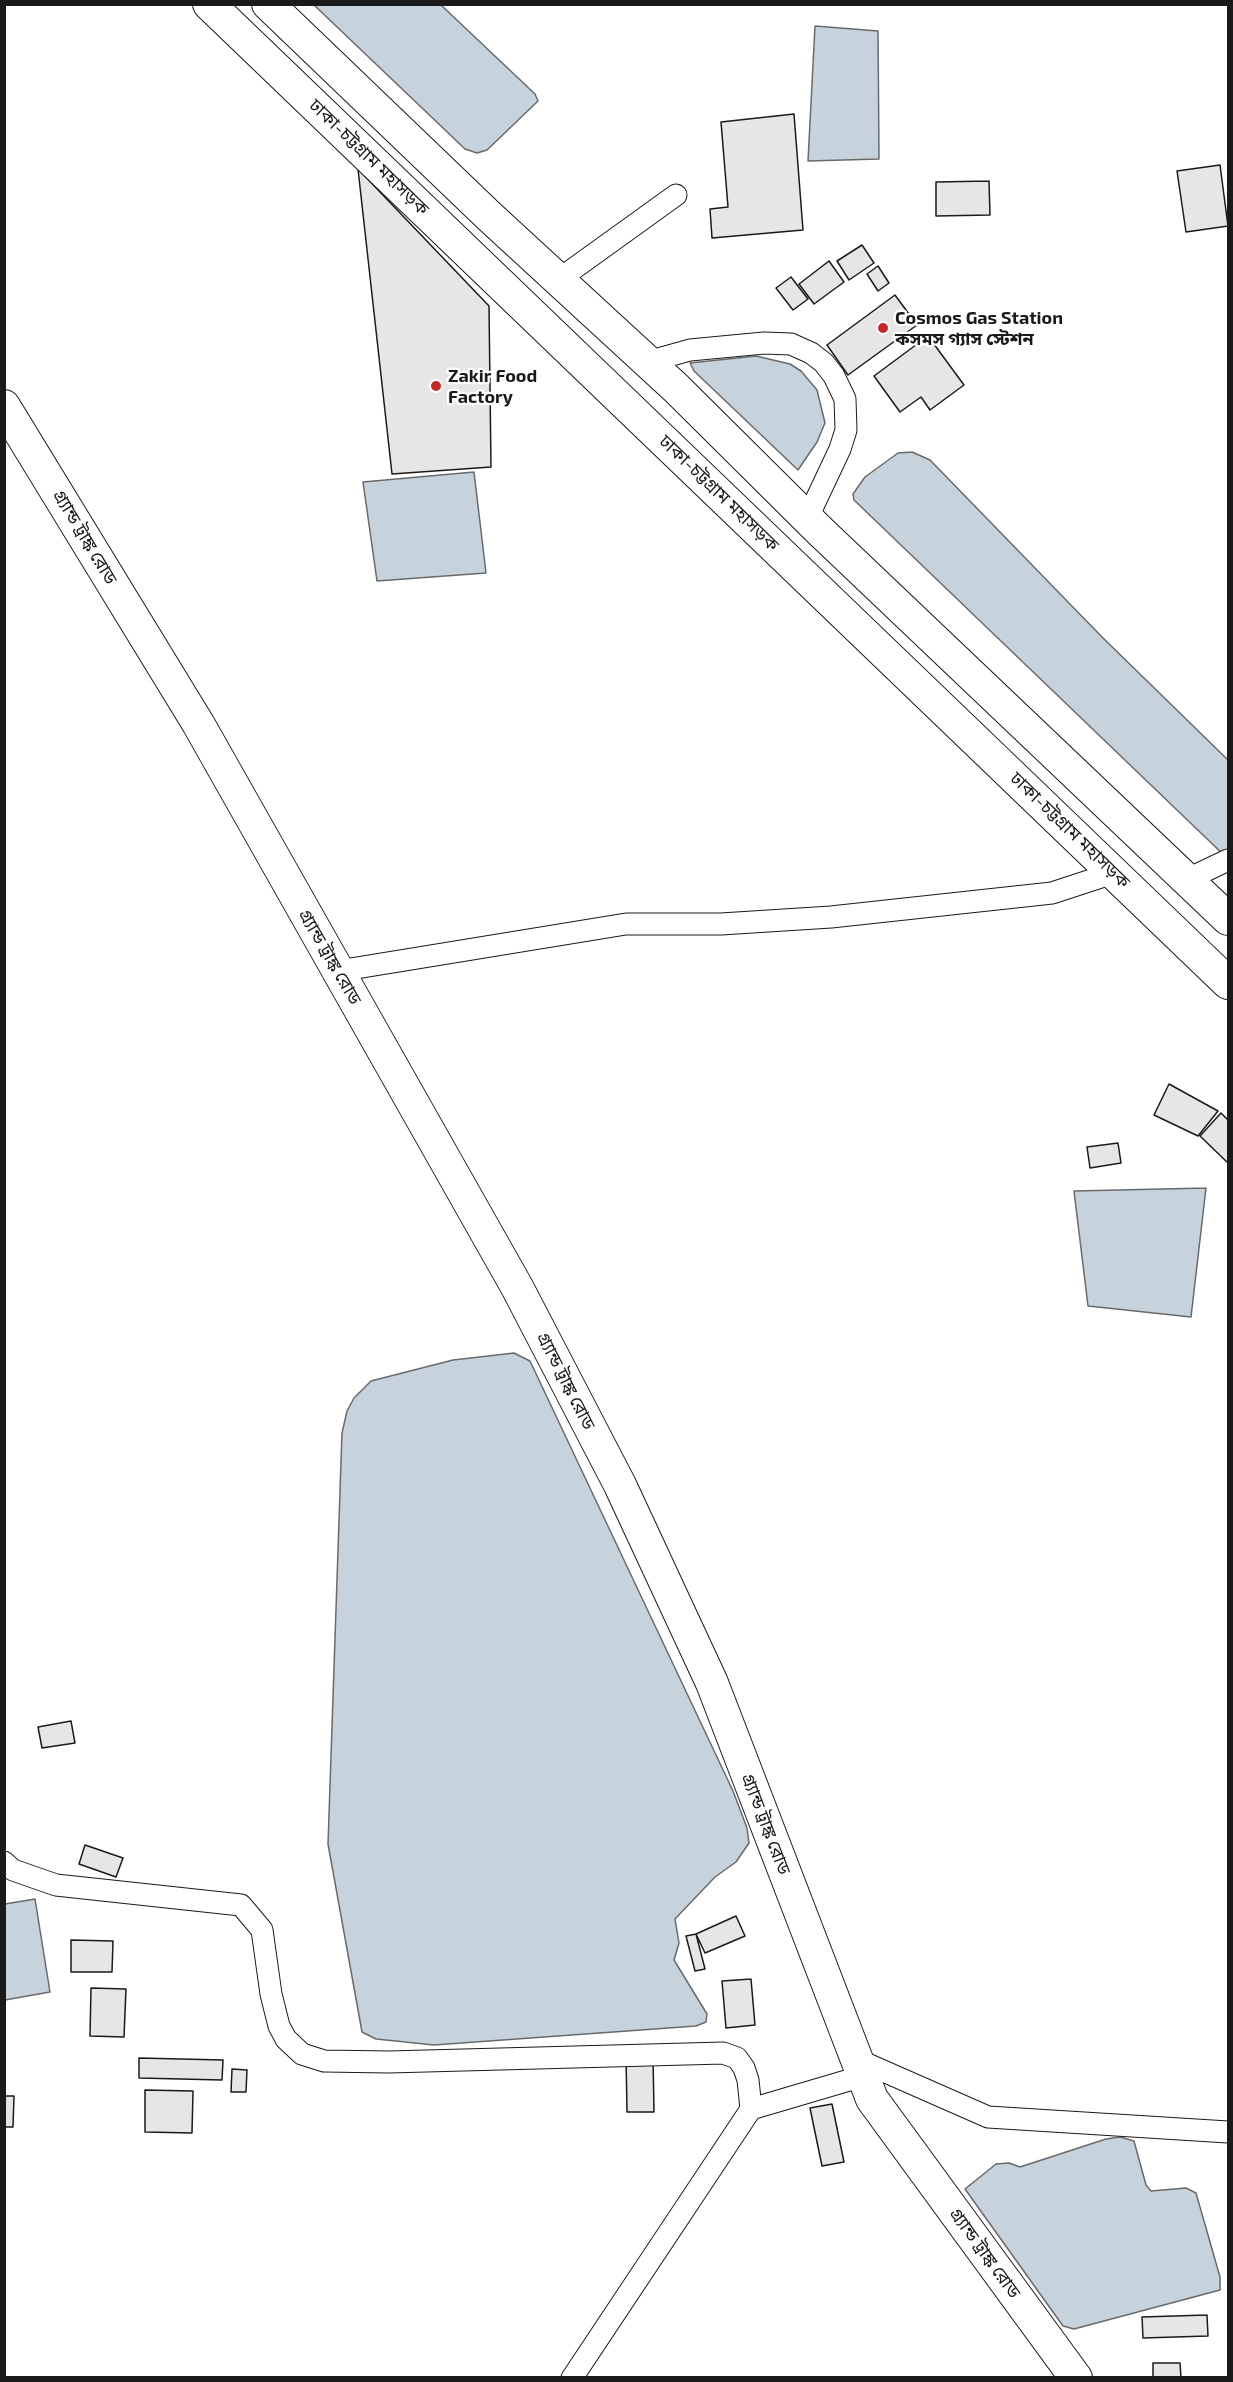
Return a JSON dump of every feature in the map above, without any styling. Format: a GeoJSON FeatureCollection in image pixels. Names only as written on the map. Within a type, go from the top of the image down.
{"type":"FeatureCollection","features":[{"type":"Feature","properties":{"kind":"highway","name":"ঢাকা-চট্টগ্রাম মহাসড়ক"},"geometry":{"type":"LineString","coordinates":[[209,4],[1228,983]]}},
{"type":"Feature","properties":{"kind":"highway"},"geometry":{"type":"LineString","coordinates":[[268,4],[647,362],[807,519],[1228,919]]}},
{"type":"Feature","properties":{"kind":"highway","name":"গ্র্যান্ড ট্রাঙ্ক রোড"},"geometry":{"type":"LineString","coordinates":[[4,406],[199,725],[517,1287],[620,1485],[712,1683],[872,2099],[1076,2378]]}},
{"type":"Feature","properties":{"kind":"street"},"geometry":{"type":"LineString","coordinates":[[558,280],[676,195]]}},
{"type":"Feature","properties":{"kind":"street"},"geometry":{"type":"LineString","coordinates":[[647,362],[690,350],[764,343],[791,344],[811,353],[824,363],[834,376],[845,399],[846,430],[840,449],[807,519]]}},
{"type":"Feature","properties":{"kind":"street"},"geometry":{"type":"LineString","coordinates":[[1186,880],[1223,862]]}},
{"type":"Feature","properties":{"kind":"street"},"geometry":{"type":"LineString","coordinates":[[338,971],[626,924],[721,924],[831,917],[1052,893],[1113,873]]}},
{"type":"Feature","properties":{"kind":"street"},"geometry":{"type":"LineString","coordinates":[[4,1862],[13,1870],[56,1885],[241,1905],[262,1930],[271,1994],[279,2026],[286,2039],[302,2054],[324,2061],[389,2062],[723,2053],[736,2058],[744,2068],[748,2080],[751,2109]]}},
{"type":"Feature","properties":{"kind":"street"},"geometry":{"type":"LineString","coordinates":[[572,2378],[751,2109],[860,2067],[988,2117],[1228,2132]]}},
{"type":"Feature","properties":{"kind":"shaded area"},"geometry":{"type":"Polygon","coordinates":[[[314,5],[441,5],[535,94],[538,101],[487,150],[477,153],[465,149],[314,5]]]}},
{"type":"Feature","properties":{"kind":"shaded area"},"geometry":{"type":"Polygon","coordinates":[[[815,26],[878,31],[879,159],[808,161],[815,26]]]}},
{"type":"Feature","properties":{"kind":"shaded area"},"geometry":{"type":"Polygon","coordinates":[[[756,356],[790,364],[801,371],[817,390],[825,423],[817,442],[798,470],[694,371],[690,363],[756,356]]]}},
{"type":"Feature","properties":{"kind":"shaded area"},"geometry":{"type":"Polygon","coordinates":[[[912,452],[930,460],[1102,637],[1228,760],[1228,859],[854,500],[853,494],[865,477],[898,453],[912,452]]]}},
{"type":"Feature","properties":{"kind":"shaded area"},"geometry":{"type":"Polygon","coordinates":[[[474,472],[486,573],[377,581],[363,482],[474,472]]]}},
{"type":"Feature","properties":{"kind":"shaded area"},"geometry":{"type":"Polygon","coordinates":[[[1206,1188],[1191,1317],[1088,1306],[1074,1191],[1206,1188]]]}},
{"type":"Feature","properties":{"kind":"shaded area"},"geometry":{"type":"Polygon","coordinates":[[[514,1353],[530,1361],[733,1791],[747,1828],[749,1843],[736,1862],[715,1877],[675,1919],[679,1943],[674,1960],[707,2014],[706,2022],[696,2026],[434,2045],[376,2039],[362,2032],[328,1844],[342,1433],[347,1411],[354,1398],[371,1381],[453,1360],[514,1353]]]}},
{"type":"Feature","properties":{"kind":"shaded area"},"geometry":{"type":"Polygon","coordinates":[[[35,1899],[50,1992],[5,2000],[5,1904],[35,1899]]]}},
{"type":"Feature","properties":{"kind":"shaded area"},"geometry":{"type":"Polygon","coordinates":[[[1120,2137],[1134,2141],[1146,2185],[1151,2191],[1186,2188],[1196,2193],[1220,2277],[1220,2290],[1074,2329],[1063,2326],[965,2189],[996,2164],[1009,2163],[1020,2167],[1106,2139],[1120,2137]]]}},
{"type":"Feature","properties":{"kind":"building"},"geometry":{"type":"Polygon","coordinates":[[[794,114],[803,230],[712,238],[710,209],[728,207],[721,122],[794,114]]]}},
{"type":"Feature","properties":{"kind":"building"},"geometry":{"type":"Polygon","coordinates":[[[1220,165],[1228,226],[1186,232],[1177,171],[1220,165]]]}},
{"type":"Feature","properties":{"kind":"building","name":"Zakir Food Factory"},"geometry":{"type":"Polygon","coordinates":[[[358,169],[489,306],[491,467],[392,474],[358,169]]]}},
{"type":"Feature","properties":{"kind":"building"},"geometry":{"type":"Polygon","coordinates":[[[989,181],[990,215],[936,216],[936,182],[989,181]]]}},
{"type":"Feature","properties":{"kind":"building"},"geometry":{"type":"Polygon","coordinates":[[[862,245],[874,263],[849,280],[837,261],[862,245]]]}},
{"type":"Feature","properties":{"kind":"building"},"geometry":{"type":"Polygon","coordinates":[[[829,261],[844,282],[814,304],[799,284],[829,261]]]}},
{"type":"Feature","properties":{"kind":"building"},"geometry":{"type":"Polygon","coordinates":[[[878,266],[889,283],[878,291],[867,274],[878,266]]]}},
{"type":"Feature","properties":{"kind":"building"},"geometry":{"type":"Polygon","coordinates":[[[791,277],[808,299],[793,310],[776,288],[791,277]]]}},
{"type":"Feature","properties":{"kind":"building"},"geometry":{"type":"Polygon","coordinates":[[[895,295],[917,325],[848,375],[827,345],[895,295]]]}},
{"type":"Feature","properties":{"kind":"building"},"geometry":{"type":"Polygon","coordinates":[[[928,336],[964,385],[930,410],[921,397],[900,412],[874,376],[928,336]]]}},
{"type":"Feature","properties":{"kind":"building"},"geometry":{"type":"Polygon","coordinates":[[[1169,1084],[1218,1111],[1198,1136],[1154,1115],[1169,1084]]]}},
{"type":"Feature","properties":{"kind":"building"},"geometry":{"type":"Polygon","coordinates":[[[1221,1113],[1228,1120],[1228,1163],[1200,1136],[1221,1113]]]}},
{"type":"Feature","properties":{"kind":"building"},"geometry":{"type":"Polygon","coordinates":[[[1118,1143],[1121,1163],[1090,1168],[1087,1147],[1118,1143]]]}},
{"type":"Feature","properties":{"kind":"building"},"geometry":{"type":"Polygon","coordinates":[[[71,1721],[75,1743],[42,1748],[38,1727],[71,1721]]]}},
{"type":"Feature","properties":{"kind":"building"},"geometry":{"type":"Polygon","coordinates":[[[85,1845],[123,1858],[116,1877],[79,1864],[85,1845]]]}},
{"type":"Feature","properties":{"kind":"building"},"geometry":{"type":"Polygon","coordinates":[[[736,1916],[745,1936],[705,1953],[696,1934],[736,1916]]]}},
{"type":"Feature","properties":{"kind":"building"},"geometry":{"type":"Polygon","coordinates":[[[696,1934],[705,1969],[695,1971],[686,1936],[696,1934]]]}},
{"type":"Feature","properties":{"kind":"building"},"geometry":{"type":"Polygon","coordinates":[[[71,1940],[113,1941],[112,1972],[71,1972],[71,1940]]]}},
{"type":"Feature","properties":{"kind":"building"},"geometry":{"type":"Polygon","coordinates":[[[751,1979],[755,2025],[726,2028],[722,1981],[751,1979]]]}},
{"type":"Feature","properties":{"kind":"building"},"geometry":{"type":"Polygon","coordinates":[[[91,1988],[126,1989],[124,2037],[90,2036],[91,1988]]]}},
{"type":"Feature","properties":{"kind":"building"},"geometry":{"type":"Polygon","coordinates":[[[626,2056],[653,2056],[654,2112],[627,2112],[626,2056]]]}},
{"type":"Feature","properties":{"kind":"building"},"geometry":{"type":"Polygon","coordinates":[[[139,2058],[223,2060],[222,2080],[139,2078],[139,2058]]]}},
{"type":"Feature","properties":{"kind":"building"},"geometry":{"type":"Polygon","coordinates":[[[232,2069],[247,2070],[246,2092],[231,2092],[232,2069]]]}},
{"type":"Feature","properties":{"kind":"building"},"geometry":{"type":"Polygon","coordinates":[[[145,2090],[193,2091],[192,2133],[145,2132],[145,2090]]]}},
{"type":"Feature","properties":{"kind":"building"},"geometry":{"type":"Polygon","coordinates":[[[4,2096],[14,2096],[13,2127],[4,2127],[4,2096]]]}},
{"type":"Feature","properties":{"kind":"building"},"geometry":{"type":"Polygon","coordinates":[[[832,2104],[844,2162],[822,2166],[810,2108],[832,2104]]]}},
{"type":"Feature","properties":{"kind":"building"},"geometry":{"type":"Polygon","coordinates":[[[1207,2315],[1208,2336],[1143,2338],[1142,2317],[1207,2315]]]}},
{"type":"Feature","properties":{"kind":"building"},"geometry":{"type":"Polygon","coordinates":[[[1153,2363],[1180,2363],[1181,2378],[1153,2378],[1153,2363]]]}},
{"type":"Feature","properties":{"kind":"place","name":"Cosmos Gas Station কসমস গ্যাস স্টেশন"},"geometry":{"type":"Point","coordinates":[883,328]}},
{"type":"Feature","properties":{"kind":"place","name":"Zakir Food Factory"},"geometry":{"type":"Point","coordinates":[436,386]}}]}
